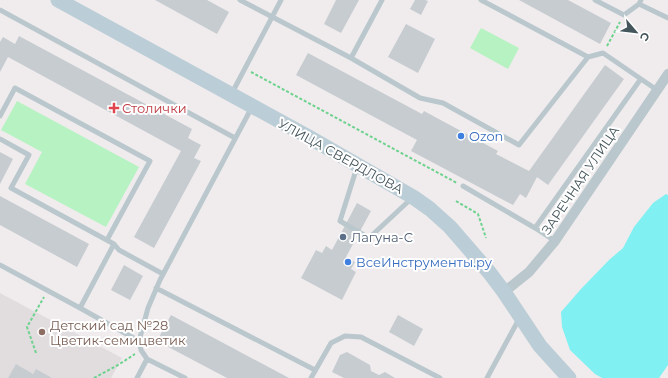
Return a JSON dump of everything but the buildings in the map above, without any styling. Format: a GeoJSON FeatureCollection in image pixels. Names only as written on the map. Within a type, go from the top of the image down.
{"type":"FeatureCollection","features":[{"type":"Feature","properties":{"kind":"main road","name":"УЛИЦА СВЕРДЛОВА"},"geometry":{"type":"LineString","coordinates":[[58,0],[357,165],[413,197],[430,209],[450,227],[504,292],[540,346],[569,378]]}},
{"type":"Feature","properties":{"kind":"street","name":"ЗАРЕЧНАЯ УЛИЦА"},"geometry":{"type":"LineString","coordinates":[[504,292],[529,272],[555,241],[668,74]]}},
{"type":"Feature","properties":{"kind":"lane"},"geometry":{"type":"LineString","coordinates":[[240,0],[351,58],[420,98],[443,103],[519,145],[588,57],[603,53],[640,80],[657,90]]}},
{"type":"Feature","properties":{"kind":"lane"},"geometry":{"type":"LineString","coordinates":[[231,95],[281,0]]}},
{"type":"Feature","properties":{"kind":"lane"},"geometry":{"type":"LineString","coordinates":[[351,58],[382,0]]}},
{"type":"Feature","properties":{"kind":"lane"},"geometry":{"type":"LineString","coordinates":[[481,0],[588,57]]}},
{"type":"Feature","properties":{"kind":"lane"},"geometry":{"type":"LineString","coordinates":[[595,0],[624,15],[640,2],[668,18]]}},
{"type":"Feature","properties":{"kind":"lane"},"geometry":{"type":"LineString","coordinates":[[0,10],[235,138]]}},
{"type":"Feature","properties":{"kind":"lane"},"geometry":{"type":"LineString","coordinates":[[535,228],[640,80]]}},
{"type":"Feature","properties":{"kind":"lane"},"geometry":{"type":"LineString","coordinates":[[0,116],[15,88],[150,160],[107,240]]}},
{"type":"Feature","properties":{"kind":"lane"},"geometry":{"type":"LineString","coordinates":[[185,378],[147,359],[141,350],[139,341],[148,308],[156,288],[252,107]]}},
{"type":"Feature","properties":{"kind":"lane"},"geometry":{"type":"LineString","coordinates":[[0,139],[29,155],[11,188],[107,240],[114,244],[119,250],[163,274]]}},
{"type":"Feature","properties":{"kind":"lane"},"geometry":{"type":"LineString","coordinates":[[357,165],[340,221],[369,238],[413,197]]}},
{"type":"Feature","properties":{"kind":"lane"},"geometry":{"type":"LineString","coordinates":[[463,186],[555,241]]}},
{"type":"Feature","properties":{"kind":"lane"},"geometry":{"type":"LineString","coordinates":[[80,308],[114,244]]}},
{"type":"Feature","properties":{"kind":"lane"},"geometry":{"type":"LineString","coordinates":[[0,265],[139,341]]}},
{"type":"Feature","properties":{"kind":"lane"},"geometry":{"type":"LineString","coordinates":[[156,288],[315,370]]}},
{"type":"Feature","properties":{"kind":"lane"},"geometry":{"type":"LineString","coordinates":[[487,378],[520,316]]}},
{"type":"Feature","properties":{"kind":"lane"},"geometry":{"type":"LineString","coordinates":[[311,378],[331,343],[345,336],[362,337],[440,378]]}},
{"type":"Feature","properties":{"kind":"lane"},"geometry":{"type":"LineString","coordinates":[[137,378],[147,359]]}},
{"type":"Feature","properties":{"kind":"path"},"geometry":{"type":"LineString","coordinates":[[603,53],[624,15]]}},
{"type":"Feature","properties":{"kind":"path"},"geometry":{"type":"LineString","coordinates":[[244,69],[463,186]]}},
{"type":"Feature","properties":{"kind":"path"},"geometry":{"type":"LineString","coordinates":[[456,202],[478,214],[486,238]]}},
{"type":"Feature","properties":{"kind":"path"},"geometry":{"type":"LineString","coordinates":[[36,353],[27,328],[48,291]]}},
{"type":"Feature","properties":{"kind":"path"},"geometry":{"type":"LineString","coordinates":[[94,378],[141,350]]}},
{"type":"Feature","properties":{"kind":"shaded area","name":"Детский сад №28 Цветик-семицветик"},"geometry":{"type":"Polygon","coordinates":[[[0,293],[122,358],[111,378],[0,378],[0,293]]]}},
{"type":"Feature","properties":{"kind":"green space"},"geometry":{"type":"Polygon","coordinates":[[[481,28],[519,48],[508,69],[470,48],[481,28]]]}},
{"type":"Feature","properties":{"kind":"green space"},"geometry":{"type":"Polygon","coordinates":[[[17,101],[139,167],[106,227],[25,184],[42,152],[1,130],[17,101]]]}},
{"type":"Feature","properties":{"kind":"water"},"geometry":{"type":"Polygon","coordinates":[[[666,194],[668,195],[668,365],[659,378],[602,378],[595,374],[570,350],[562,327],[561,312],[609,260],[623,248],[634,227],[653,203],[666,194]]]}},
{"type":"Feature","properties":{"kind":"place","name":"Столички"},"geometry":{"type":"Point","coordinates":[114,108]}},
{"type":"Feature","properties":{"kind":"place","name":"Ozon"},"geometry":{"type":"Point","coordinates":[461,136]}},
{"type":"Feature","properties":{"kind":"place","name":"Лагуна-С"},"geometry":{"type":"Point","coordinates":[343,237]}},
{"type":"Feature","properties":{"kind":"place","name":"ВсеИнструменты.ру"},"geometry":{"type":"Point","coordinates":[348,262]}},
{"type":"Feature","properties":{"kind":"place","name":"Детский сад №28 Цветик-семицветик"},"geometry":{"type":"Point","coordinates":[42,332]}}]}
